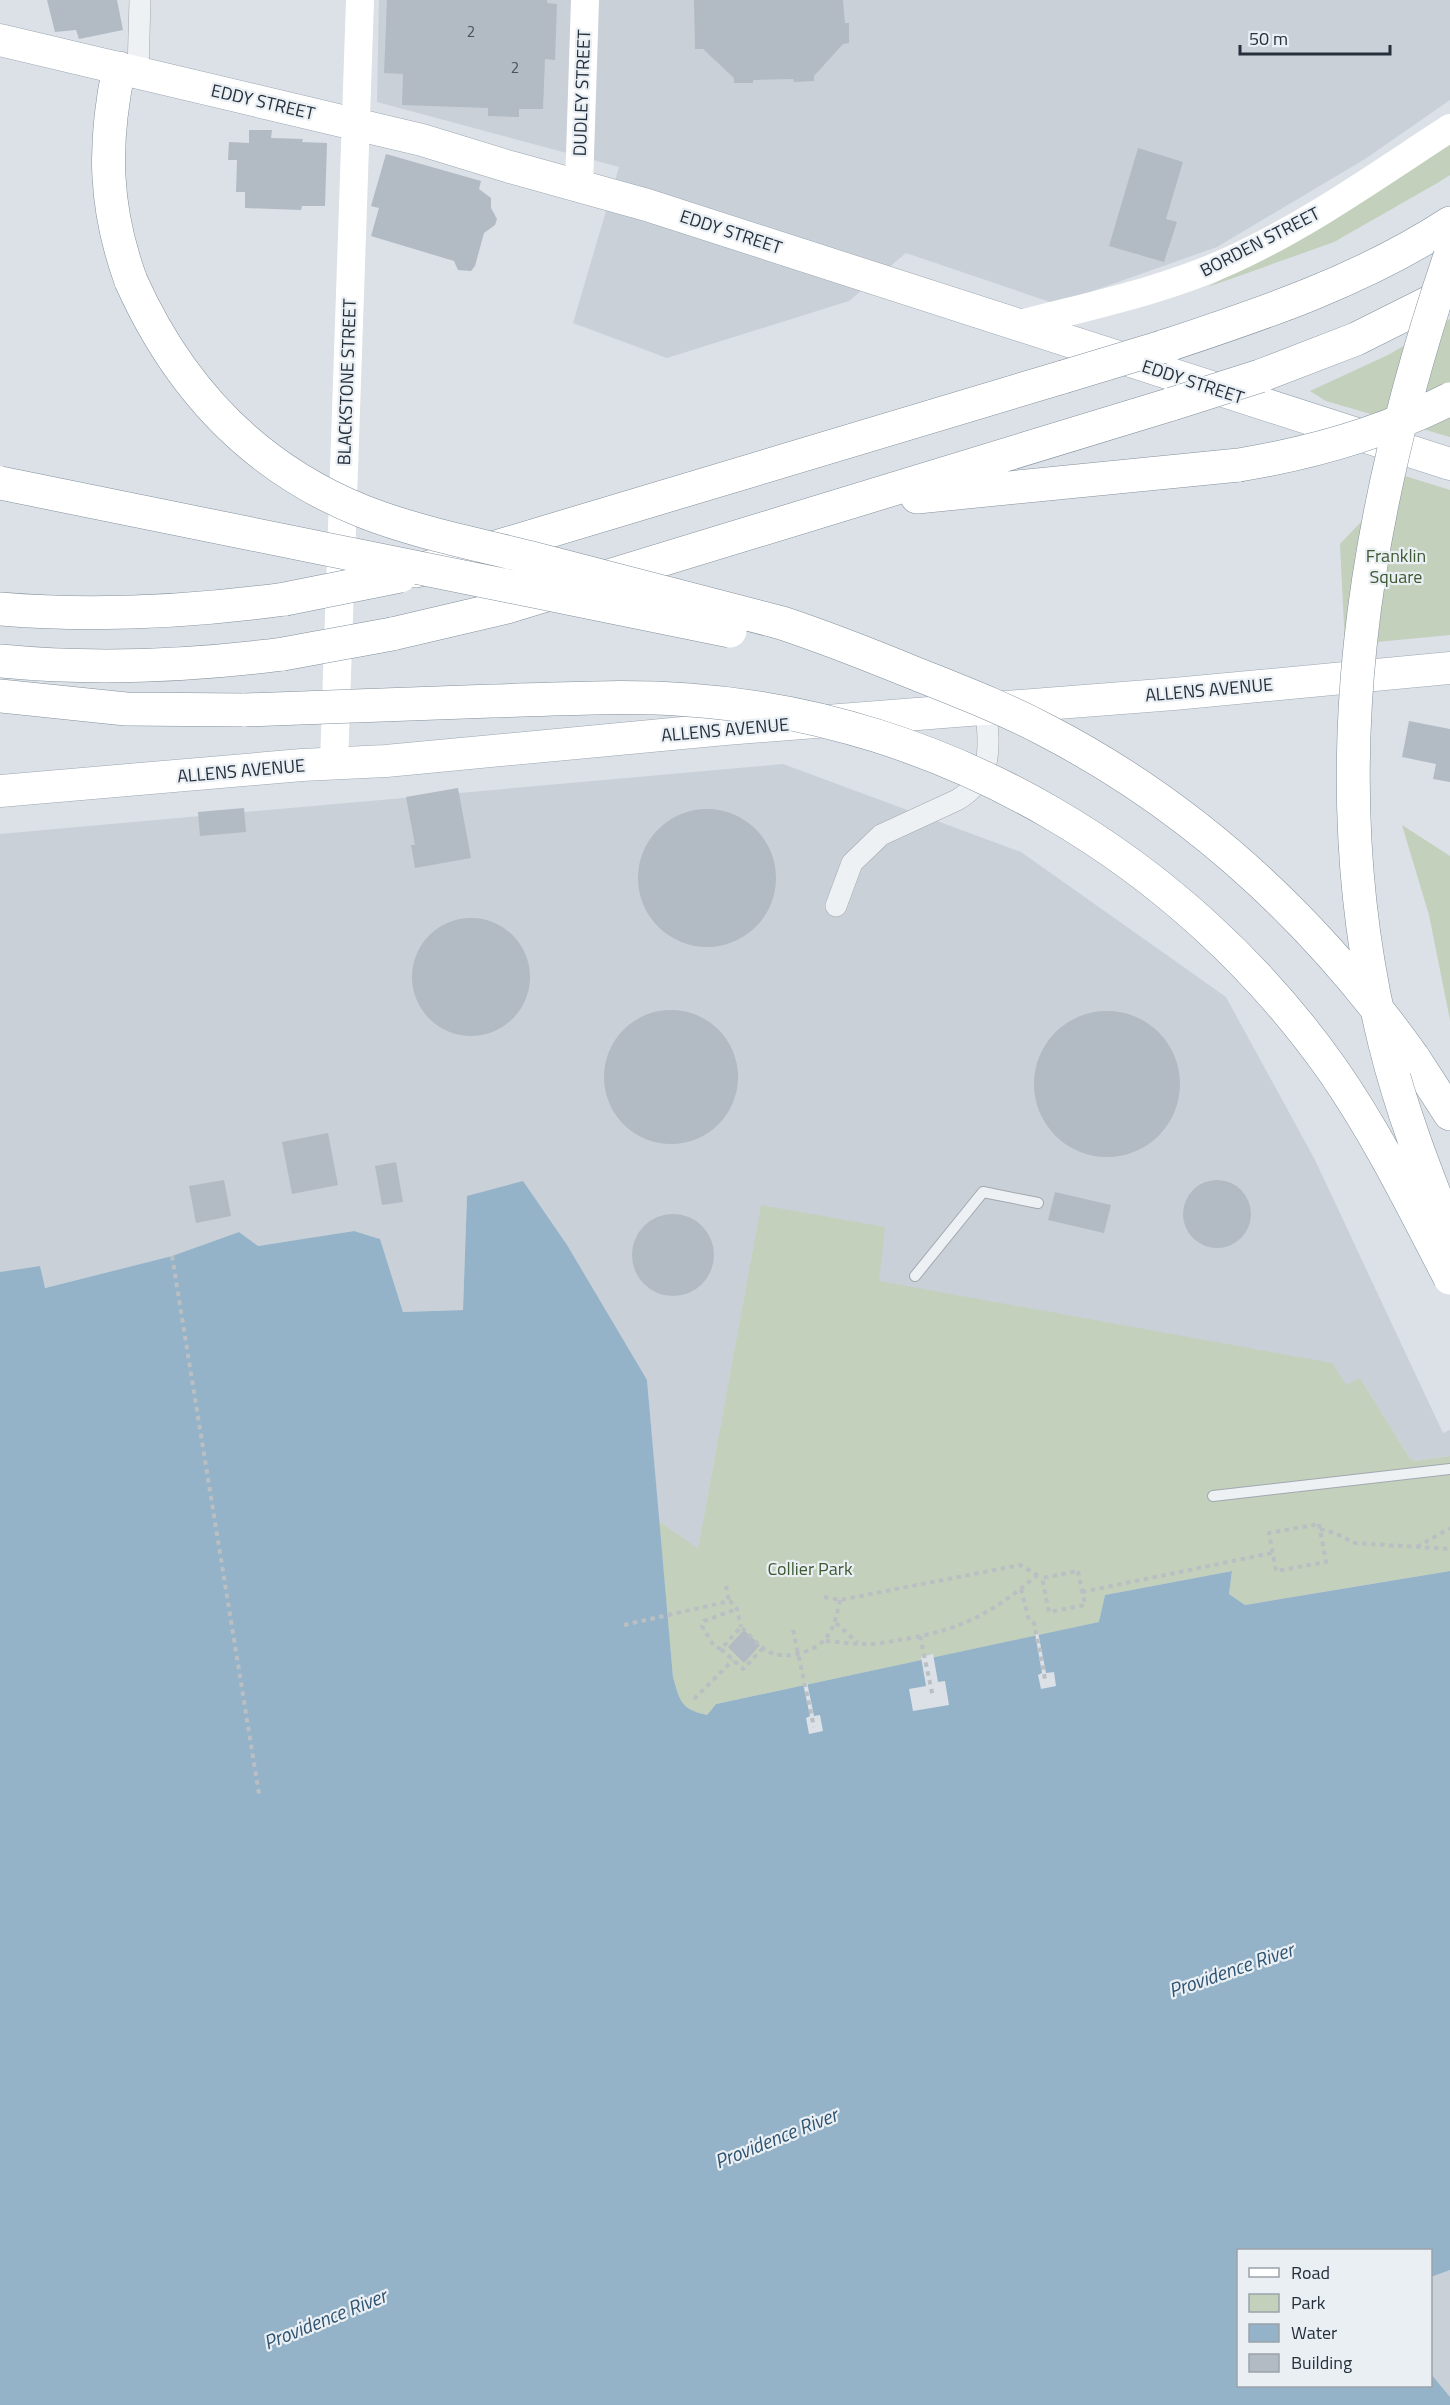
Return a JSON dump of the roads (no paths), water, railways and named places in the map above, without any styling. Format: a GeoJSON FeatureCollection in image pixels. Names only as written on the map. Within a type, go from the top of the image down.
{"type":"FeatureCollection","features":[{"type":"Feature","properties":{"kind":"highway"},"geometry":{"type":"LineString","coordinates":[[128,70],[110,114],[107,177],[115,232],[130,281],[157,335],[172,359],[209,405],[236,432],[271,461],[337,500],[376,516],[418,529],[782,623],[873,655],[981,699],[1057,736],[1138,785],[1190,822],[1241,864],[1300,919],[1351,976],[1413,1057],[1450,1114]]}},
{"type":"Feature","properties":{"kind":"highway"},"geometry":{"type":"LineString","coordinates":[[0,609],[66,613],[145,613],[223,607],[285,599],[400,576],[504,547],[1162,347],[1301,300],[1377,265],[1450,223]]}},
{"type":"Feature","properties":{"kind":"highway"},"geometry":{"type":"LineString","coordinates":[[1450,256],[1407,398],[1375,539],[1358,656],[1352,792],[1359,902],[1377,1010],[1405,1116],[1450,1234]]}},
{"type":"Feature","properties":{"kind":"highway"},"geometry":{"type":"LineString","coordinates":[[0,661],[145,665],[227,660],[283,654],[392,634],[507,607],[1260,376],[1356,339],[1450,292]]}},
{"type":"Feature","properties":{"kind":"highway"},"geometry":{"type":"LineString","coordinates":[[846,504],[1239,465],[1292,455],[1346,441],[1411,417],[1450,399]]}},
{"type":"Feature","properties":{"kind":"highway"},"geometry":{"type":"LineString","coordinates":[[0,483],[824,650],[913,673]]}},
{"type":"Feature","properties":{"kind":"highway"},"geometry":{"type":"LineString","coordinates":[[0,696],[126,709],[245,710],[617,697],[692,700],[763,709],[834,724],[902,745],[970,771],[1059,817],[1118,855],[1186,907],[1240,958],[1288,1011],[1352,1099],[1389,1162],[1450,1278]]}},
{"type":"Feature","properties":{"kind":"main road","name":"EDDY STREET"},"geometry":{"type":"LineString","coordinates":[[0,40],[434,143],[666,211],[1450,464]]}},
{"type":"Feature","properties":{"kind":"main road","name":"ALLENS AVENUE"},"geometry":{"type":"LineString","coordinates":[[0,791],[334,763],[386,761],[725,729],[986,709],[1450,668]]}},
{"type":"Feature","properties":{"kind":"street"},"geometry":{"type":"LineString","coordinates":[[128,70],[140,0]]}},
{"type":"Feature","properties":{"kind":"street","name":"BLACKSTONE STREET"},"geometry":{"type":"LineString","coordinates":[[334,763],[360,0]]}},
{"type":"Feature","properties":{"kind":"street","name":"DUDLEY STREET"},"geometry":{"type":"LineString","coordinates":[[579,186],[585,0]]}},
{"type":"Feature","properties":{"kind":"street","name":"BORDEN STREET"},"geometry":{"type":"LineString","coordinates":[[1017,326],[1174,282],[1231,260],[1325,208],[1450,129]]}},
{"type":"Feature","properties":{"kind":"street"},"geometry":{"type":"LineString","coordinates":[[836,906],[852,863],[881,835],[957,800],[966,795],[980,780],[987,760],[986,709]]}},
{"type":"Feature","properties":{"kind":"lane"},"geometry":{"type":"LineString","coordinates":[[915,1276],[983,1192],[1038,1203]]}},
{"type":"Feature","properties":{"kind":"lane"},"geometry":{"type":"LineString","coordinates":[[1214,1496],[1450,1469]]}},
{"type":"Feature","properties":{"kind":"water","name":"Providence River"},"geometry":{"type":"Polygon","coordinates":[[[523,1181],[567,1245],[647,1380],[673,1677],[683,1703],[698,1713],[707,1715],[716,1704],[1099,1622],[1105,1595],[1232,1571],[1229,1594],[1245,1605],[1450,1571],[1450,2270],[1432,2277],[1432,2249],[1237,2249],[1237,2387],[1432,2387],[1432,2375],[1450,2397],[1450,2405],[0,2405],[0,1272],[40,1266],[45,1288],[172,1256],[239,1232],[258,1246],[354,1231],[380,1239],[403,1312],[463,1310],[467,1196],[523,1181]]]}},
{"type":"Feature","properties":{"kind":"park label","name":"Franklin Square"},"geometry":{"type":"Point","coordinates":[1396,566]}},
{"type":"Feature","properties":{"kind":"park label","name":"Collier Park"},"geometry":{"type":"Point","coordinates":[810,1569]}}]}
